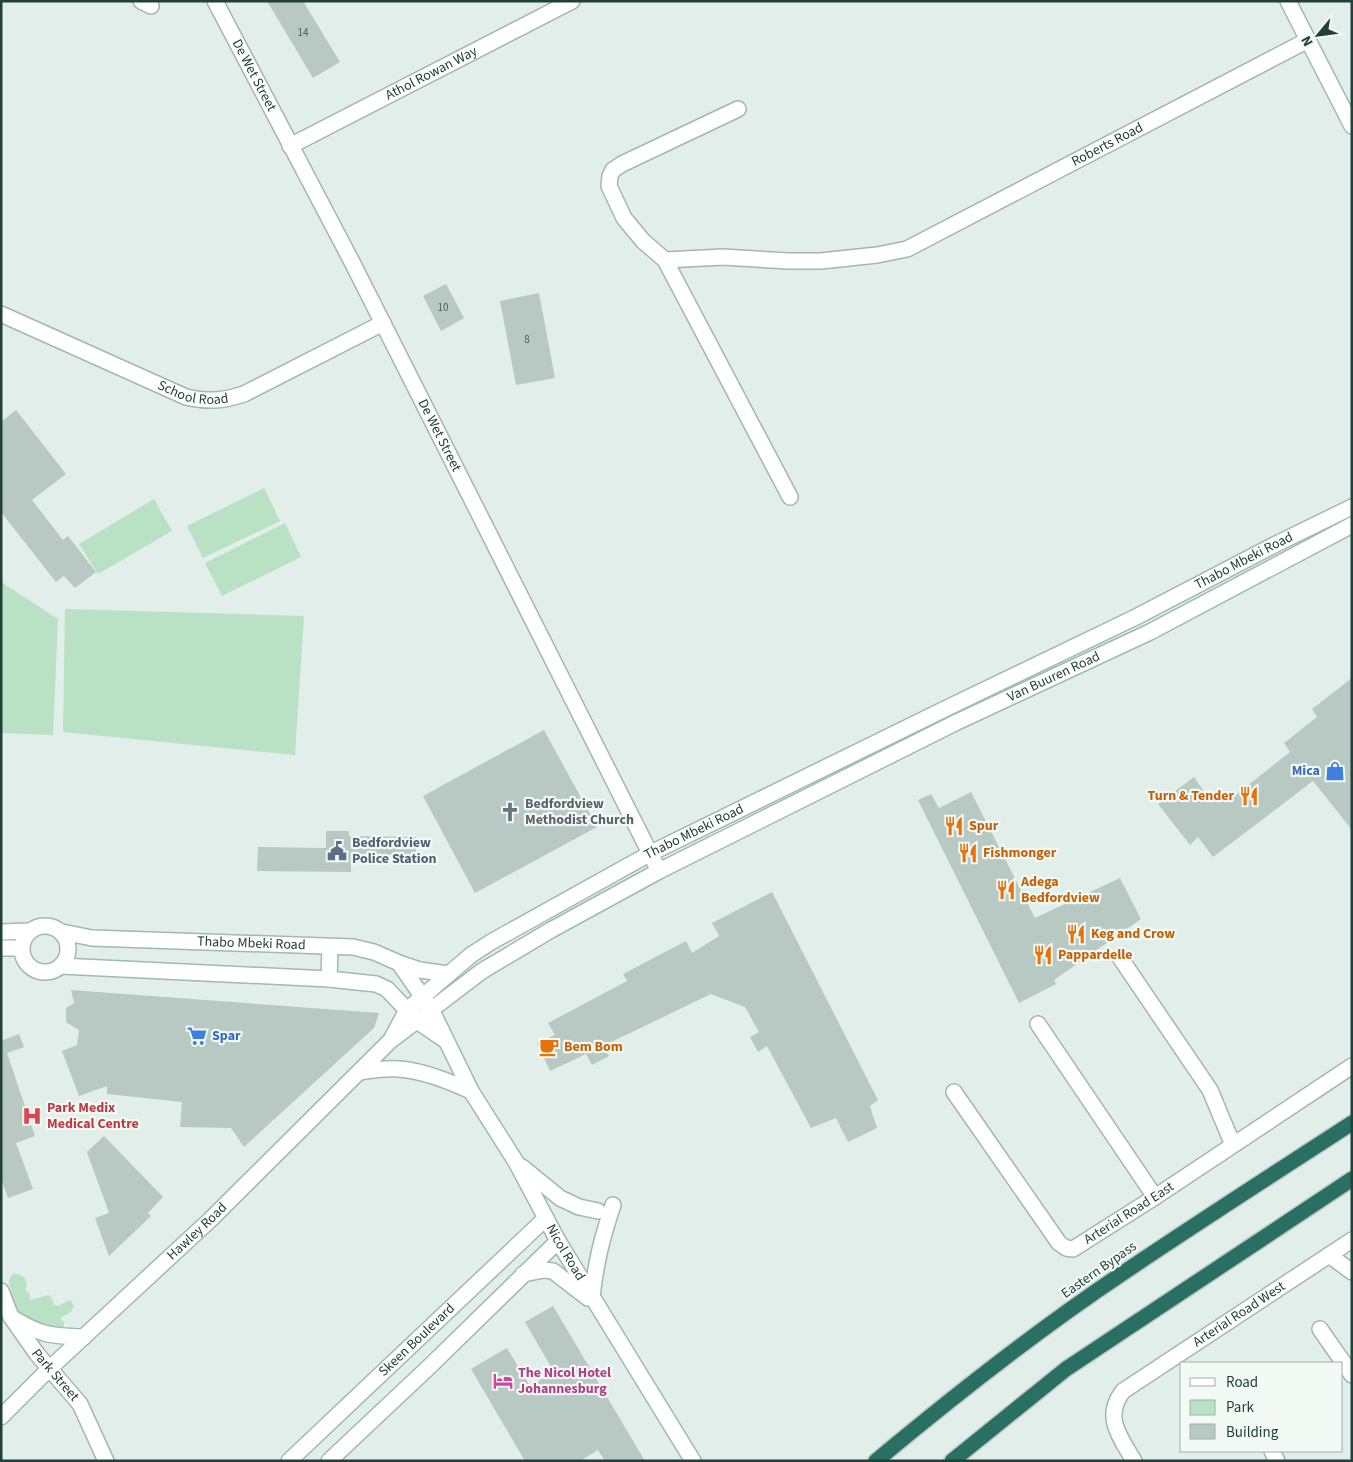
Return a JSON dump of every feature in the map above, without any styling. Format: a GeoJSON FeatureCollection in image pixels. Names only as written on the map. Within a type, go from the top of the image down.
{"type":"FeatureCollection","features":[{"type":"Feature","properties":{"kind":"highway","name":"Eastern Bypass"},"geometry":{"type":"LineString","coordinates":[[876,1461],[936,1411],[1119,1275],[1352,1123]]}},
{"type":"Feature","properties":{"kind":"highway"},"geometry":{"type":"LineString","coordinates":[[952,1461],[1066,1369],[1352,1179]]}},
{"type":"Feature","properties":{"kind":"street","name":"De Wet Street"},"geometry":{"type":"LineString","coordinates":[[215,1],[383,323],[659,870]]}},
{"type":"Feature","properties":{"kind":"street","name":"Athol Rowan Way"},"geometry":{"type":"LineString","coordinates":[[290,146],[572,1]]}},
{"type":"Feature","properties":{"kind":"street"},"geometry":{"type":"LineString","coordinates":[[1288,1],[1352,126]]}},
{"type":"Feature","properties":{"kind":"street","name":"Roberts Road"},"geometry":{"type":"LineString","coordinates":[[665,260],[723,257],[821,261],[878,255],[906,249],[1308,40]]}},
{"type":"Feature","properties":{"kind":"street"},"geometry":{"type":"LineString","coordinates":[[738,109],[622,164],[613,170],[609,186],[624,218],[643,241],[665,260],[790,497]]}},
{"type":"Feature","properties":{"kind":"street","name":"School Road"},"geometry":{"type":"LineString","coordinates":[[1,314],[186,397],[208,400],[219,400],[244,394],[383,323]]}},
{"type":"Feature","properties":{"kind":"street","name":"Thabo Mbeki Road"},"geometry":{"type":"LineString","coordinates":[[1136,617],[1276,544],[1352,507]]}},
{"type":"Feature","properties":{"kind":"street","name":"Thabo Mbeki Road"},"geometry":{"type":"LineString","coordinates":[[1150,632],[1352,525]]}},
{"type":"Feature","properties":{"kind":"street","name":"Van Buuren Road"},"geometry":{"type":"LineString","coordinates":[[951,706],[1136,617]]}},
{"type":"Feature","properties":{"kind":"street","name":"Van Buuren Road"},"geometry":{"type":"LineString","coordinates":[[753,823],[957,722],[1150,632]]}},
{"type":"Feature","properties":{"kind":"street","name":"Thabo Mbeki Road"},"geometry":{"type":"LineString","coordinates":[[62,932],[92,938],[330,948],[353,947],[374,952],[420,970],[448,974],[471,955],[491,942],[651,853],[951,706]]}},
{"type":"Feature","properties":{"kind":"street","name":"Thabo Mbeki Road"},"geometry":{"type":"LineString","coordinates":[[432,1009],[460,987],[502,959],[659,870],[753,823]]}},
{"type":"Feature","properties":{"kind":"street"},"geometry":{"type":"LineString","coordinates":[[1,932],[30,930],[41,925],[54,927],[62,932],[68,946],[68,953],[61,966],[48,972],[33,969],[26,963],[21,948],[25,936],[30,930]]}},
{"type":"Feature","properties":{"kind":"street"},"geometry":{"type":"LineString","coordinates":[[1,948],[21,948]]}},
{"type":"Feature","properties":{"kind":"street"},"geometry":{"type":"LineString","coordinates":[[329,979],[330,948]]}},
{"type":"Feature","properties":{"kind":"street"},"geometry":{"type":"LineString","coordinates":[[1121,959],[1210,1090],[1233,1145]]}},
{"type":"Feature","properties":{"kind":"street"},"geometry":{"type":"LineString","coordinates":[[399,963],[421,996],[448,974]]}},
{"type":"Feature","properties":{"kind":"street"},"geometry":{"type":"LineString","coordinates":[[61,966],[329,979],[376,984],[387,989],[412,1015]]}},
{"type":"Feature","properties":{"kind":"street","name":"Nicol Road"},"geometry":{"type":"LineString","coordinates":[[421,996],[432,1009],[445,1040],[471,1091],[516,1162],[558,1241],[693,1461]]}},
{"type":"Feature","properties":{"kind":"street","name":"Hawley Road"},"geometry":{"type":"LineString","coordinates":[[1,1417],[49,1369],[211,1219],[390,1042],[412,1015],[421,996]]}},
{"type":"Feature","properties":{"kind":"street","name":"Hawley Road"},"geometry":{"type":"LineString","coordinates":[[412,1015],[432,1009]]}},
{"type":"Feature","properties":{"kind":"street","name":"Nicol Road"},"geometry":{"type":"LineString","coordinates":[[412,1015],[445,1040]]}},
{"type":"Feature","properties":{"kind":"street"},"geometry":{"type":"LineString","coordinates":[[1038,1024],[1155,1197]]}},
{"type":"Feature","properties":{"kind":"street","name":"Arterial Road East"},"geometry":{"type":"LineString","coordinates":[[954,1092],[1059,1243],[1066,1248],[1073,1249],[1352,1066]]}},
{"type":"Feature","properties":{"kind":"street"},"geometry":{"type":"LineString","coordinates":[[360,1072],[396,1068],[416,1071],[447,1080],[471,1091]]}},
{"type":"Feature","properties":{"kind":"street"},"geometry":{"type":"LineString","coordinates":[[516,1162],[560,1198],[579,1207],[598,1211]]}},
{"type":"Feature","properties":{"kind":"street"},"geometry":{"type":"LineString","coordinates":[[595,1302],[599,1249],[614,1205]]}},
{"type":"Feature","properties":{"kind":"street","name":"Skeen Boulevard"},"geometry":{"type":"LineString","coordinates":[[290,1461],[546,1218]]}},
{"type":"Feature","properties":{"kind":"street","name":"Arterial Road West"},"geometry":{"type":"LineString","coordinates":[[1134,1461],[1117,1431],[1113,1413],[1117,1398],[1123,1391],[1352,1240]]}},
{"type":"Feature","properties":{"kind":"street","name":"Skeen Boulevard"},"geometry":{"type":"LineString","coordinates":[[329,1461],[558,1241]]}},
{"type":"Feature","properties":{"kind":"street"},"geometry":{"type":"LineString","coordinates":[[1329,1255],[1352,1272]]}},
{"type":"Feature","properties":{"kind":"street"},"geometry":{"type":"LineString","coordinates":[[522,1274],[544,1270],[554,1271],[595,1302]]}},
{"type":"Feature","properties":{"kind":"street","name":"Park Street"},"geometry":{"type":"LineString","coordinates":[[1,1291],[11,1317],[49,1369],[80,1404],[106,1461]]}},
{"type":"Feature","properties":{"kind":"street"},"geometry":{"type":"LineString","coordinates":[[11,1317],[32,1330],[48,1335],[84,1337]]}},
{"type":"Feature","properties":{"kind":"street"},"geometry":{"type":"LineString","coordinates":[[1320,1329],[1343,1362]]}},
{"type":"Feature","properties":{"kind":"street"},"geometry":{"type":"LineString","coordinates":[[1343,1362],[1352,1375]]}},
{"type":"Feature","properties":{"kind":"green space"},"geometry":{"type":"Polygon","coordinates":[[[264,488],[280,521],[203,558],[187,526],[264,488]]]}},
{"type":"Feature","properties":{"kind":"green space"},"geometry":{"type":"Polygon","coordinates":[[[154,499],[172,531],[98,574],[79,544],[154,499]]]}},
{"type":"Feature","properties":{"kind":"green space"},"geometry":{"type":"Polygon","coordinates":[[[285,523],[301,557],[222,596],[205,563],[285,523]]]}},
{"type":"Feature","properties":{"kind":"green space"},"geometry":{"type":"Polygon","coordinates":[[[1,582],[58,619],[53,735],[1,733],[1,582]]]}},
{"type":"Feature","properties":{"kind":"green space"},"geometry":{"type":"Polygon","coordinates":[[[65,609],[304,616],[295,755],[63,732],[65,609]]]}},
{"type":"Feature","properties":{"kind":"green space"},"geometry":{"type":"Polygon","coordinates":[[[14,1273],[25,1278],[27,1285],[25,1290],[30,1294],[30,1300],[49,1295],[54,1305],[59,1306],[69,1300],[72,1302],[74,1306],[70,1313],[60,1318],[64,1322],[64,1327],[61,1330],[23,1322],[15,1309],[15,1305],[8,1296],[11,1289],[9,1280],[14,1273]]]}},
{"type":"Feature","properties":{"kind":"building"},"geometry":{"type":"Polygon","coordinates":[[[267,1],[303,1],[340,62],[313,78],[267,1]]]}},
{"type":"Feature","properties":{"kind":"building"},"geometry":{"type":"Polygon","coordinates":[[[446,284],[464,318],[441,331],[423,296],[446,284]]]}},
{"type":"Feature","properties":{"kind":"building"},"geometry":{"type":"Polygon","coordinates":[[[539,293],[555,378],[516,385],[500,301],[539,293]]]}},
{"type":"Feature","properties":{"kind":"building"},"geometry":{"type":"Polygon","coordinates":[[[16,410],[66,474],[32,500],[63,540],[68,536],[96,572],[75,588],[64,576],[56,582],[1,512],[1,422],[16,410]]]}},
{"type":"Feature","properties":{"kind":"building"},"geometry":{"type":"Polygon","coordinates":[[[1352,678],[1352,830],[1313,781],[1213,857],[1198,837],[1190,845],[1158,804],[1194,777],[1207,796],[1232,798],[1290,752],[1284,743],[1317,717],[1312,709],[1352,678]]]}},
{"type":"Feature","properties":{"kind":"building","name":"Bedfordview Methodist Church"},"geometry":{"type":"Polygon","coordinates":[[[544,730],[597,827],[475,893],[423,796],[544,730]]]}},
{"type":"Feature","properties":{"kind":"building"},"geometry":{"type":"Polygon","coordinates":[[[971,792],[1035,918],[1120,878],[1141,919],[1054,980],[1056,984],[1019,1003],[918,800],[931,794],[939,808],[971,792]]]}},
{"type":"Feature","properties":{"kind":"building","name":"Bedfordview Police Station"},"geometry":{"type":"Polygon","coordinates":[[[326,831],[349,831],[349,836],[416,837],[416,855],[351,855],[351,872],[257,871],[258,847],[326,848],[326,831]]]}},
{"type":"Feature","properties":{"kind":"building"},"geometry":{"type":"Polygon","coordinates":[[[772,892],[878,1100],[870,1106],[877,1128],[848,1142],[836,1118],[811,1128],[767,1046],[758,1052],[750,1037],[759,1032],[745,1007],[711,994],[603,1046],[609,1056],[592,1065],[586,1054],[550,1071],[537,1043],[555,1035],[548,1023],[627,981],[623,974],[686,941],[692,953],[719,936],[712,923],[772,892]]]}},
{"type":"Feature","properties":{"kind":"building"},"geometry":{"type":"Polygon","coordinates":[[[71,990],[379,1013],[374,1028],[244,1147],[231,1128],[180,1127],[182,1102],[107,1094],[107,1086],[79,1096],[62,1051],[77,1045],[79,1030],[66,1022],[66,1008],[74,1003],[71,990]]]}},
{"type":"Feature","properties":{"kind":"building"},"geometry":{"type":"Polygon","coordinates":[[[19,1034],[24,1047],[7,1053],[35,1136],[16,1143],[33,1189],[8,1198],[1,1179],[1,1041],[19,1034]]]}},
{"type":"Feature","properties":{"kind":"building"},"geometry":{"type":"Polygon","coordinates":[[[104,1136],[163,1197],[148,1213],[151,1216],[109,1256],[95,1218],[109,1213],[87,1152],[104,1136]]]}},
{"type":"Feature","properties":{"kind":"building","name":"The Nicol Hotel Johannesburg"},"geometry":{"type":"Polygon","coordinates":[[[553,1306],[645,1461],[605,1461],[598,1450],[580,1461],[525,1461],[471,1369],[507,1348],[530,1386],[554,1372],[525,1322],[553,1306]]]}},
{"type":"Feature","properties":{"kind":"place","name":"Mica"},"geometry":{"type":"Point","coordinates":[1335,771]}},
{"type":"Feature","properties":{"kind":"place","name":"Turn & Tender"},"geometry":{"type":"Point","coordinates":[1249,796]}},
{"type":"Feature","properties":{"kind":"place","name":"Bedfordview Methodist Church"},"geometry":{"type":"Point","coordinates":[510,812]}},
{"type":"Feature","properties":{"kind":"place","name":"Spur"},"geometry":{"type":"Point","coordinates":[954,826]}},
{"type":"Feature","properties":{"kind":"place","name":"Bedfordview Police Station"},"geometry":{"type":"Point","coordinates":[337,851]}},
{"type":"Feature","properties":{"kind":"place","name":"Fishmonger"},"geometry":{"type":"Point","coordinates":[968,853]}},
{"type":"Feature","properties":{"kind":"place","name":"Adega Bedfordview"},"geometry":{"type":"Point","coordinates":[1006,890]}},
{"type":"Feature","properties":{"kind":"place","name":"Keg and Crow"},"geometry":{"type":"Point","coordinates":[1076,934]}},
{"type":"Feature","properties":{"kind":"place","name":"Pappardelle"},"geometry":{"type":"Point","coordinates":[1043,955]}},
{"type":"Feature","properties":{"kind":"place","name":"Spar"},"geometry":{"type":"Point","coordinates":[197,1036]}},
{"type":"Feature","properties":{"kind":"place","name":"Bem Bom"},"geometry":{"type":"Point","coordinates":[549,1047]}},
{"type":"Feature","properties":{"kind":"place","name":"Park Medix Medical Centre"},"geometry":{"type":"Point","coordinates":[32,1116]}},
{"type":"Feature","properties":{"kind":"place","name":"The Nicol Hotel Johannesburg"},"geometry":{"type":"Point","coordinates":[503,1381]}}]}
